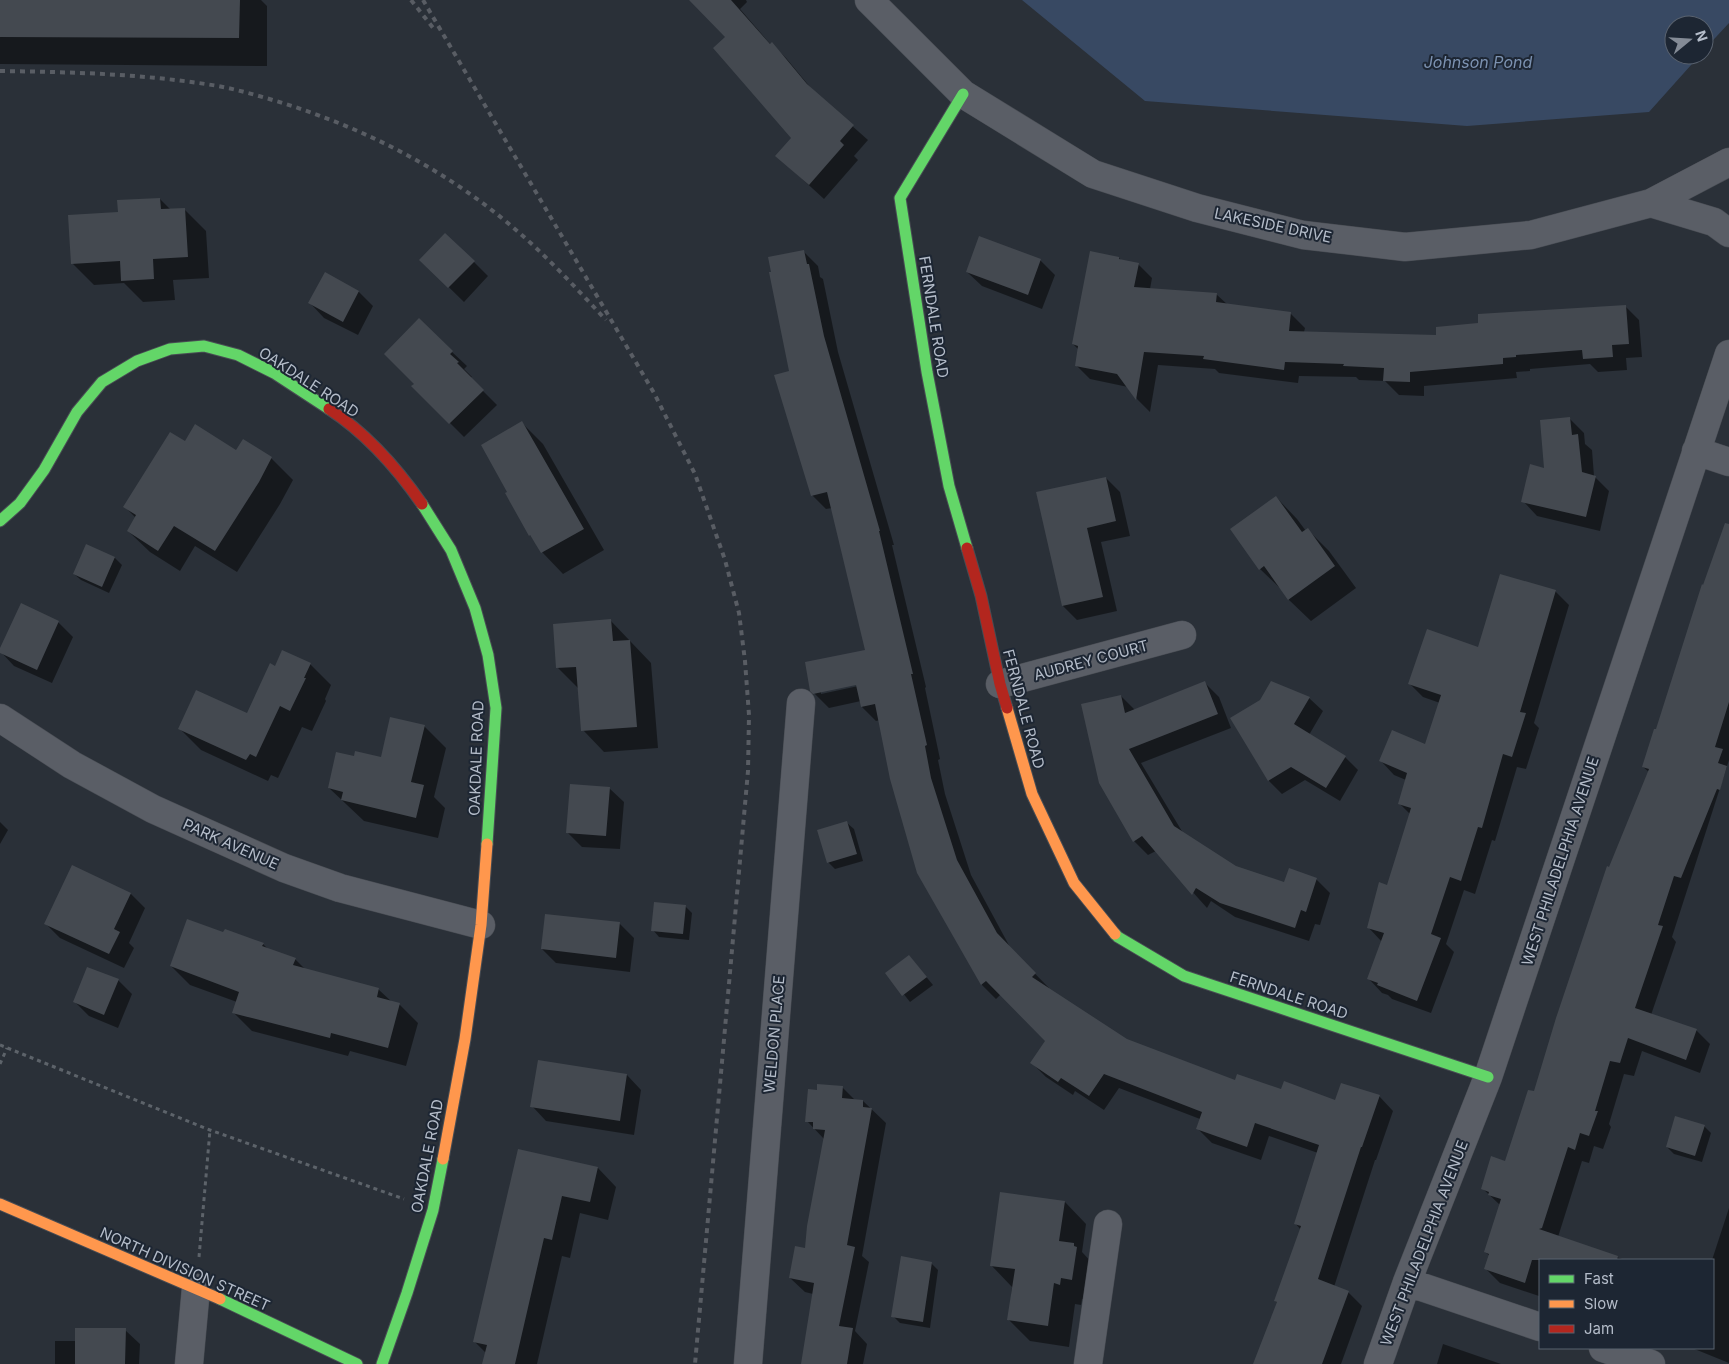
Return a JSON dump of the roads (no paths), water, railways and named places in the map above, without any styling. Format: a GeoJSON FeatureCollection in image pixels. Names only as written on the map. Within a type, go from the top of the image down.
{"type":"FeatureCollection","features":[{"type":"Feature","properties":{"kind":"street","name":"LAKESIDE DRIVE"},"geometry":{"type":"LineString","coordinates":[[869,0],[963,94],[1093,174],[1197,208],[1303,235],[1405,247],[1531,235],[1651,203],[1729,162]]}},
{"type":"Feature","properties":{"kind":"street","name":"FERNDALE ROAD"},"geometry":{"type":"LineString","coordinates":[[963,94],[900,198],[927,372],[949,486],[981,596],[1000,684],[1032,794],[1074,883],[1118,937],[1184,976],[1488,1077]]}},
{"type":"Feature","properties":{"kind":"street"},"geometry":{"type":"LineString","coordinates":[[1651,203],[1714,222],[1729,232]]}},
{"type":"Feature","properties":{"kind":"street","name":"OAKDALE ROAD"},"geometry":{"type":"LineString","coordinates":[[0,521],[25,497],[44,470],[77,412],[102,382],[137,361],[170,349],[204,346],[238,355],[274,373],[348,422],[386,458],[421,502],[451,550],[475,608],[488,655],[496,708],[493,775],[481,925],[465,1039],[433,1210],[408,1293],[382,1364]]}},
{"type":"Feature","properties":{"kind":"street","name":"WEST PHILADELPHIA AVENUE"},"geometry":{"type":"LineString","coordinates":[[1378,1364],[1407,1282],[1488,1077],[1729,354]]}},
{"type":"Feature","properties":{"kind":"street"},"geometry":{"type":"LineString","coordinates":[[1696,451],[1729,462]]}},
{"type":"Feature","properties":{"kind":"street","name":"AUDREY COURT"},"geometry":{"type":"LineString","coordinates":[[1000,684],[1182,635]]}},
{"type":"Feature","properties":{"kind":"street","name":"WELDON PLACE"},"geometry":{"type":"LineString","coordinates":[[748,1364],[801,703]]}},
{"type":"Feature","properties":{"kind":"street","name":"PARK AVENUE"},"geometry":{"type":"LineString","coordinates":[[0,718],[72,765],[153,809],[284,868],[340,888],[481,925]]}},
{"type":"Feature","properties":{"kind":"street","name":"NORTH DIVISION STREET"},"geometry":{"type":"LineString","coordinates":[[0,1204],[196,1288],[357,1364]]}},
{"type":"Feature","properties":{"kind":"street"},"geometry":{"type":"LineString","coordinates":[[1088,1364],[1108,1224]]}},
{"type":"Feature","properties":{"kind":"street"},"geometry":{"type":"LineString","coordinates":[[1407,1282],[1539,1327]]}},
{"type":"Feature","properties":{"kind":"street"},"geometry":{"type":"LineString","coordinates":[[189,1364],[196,1288]]}},
{"type":"Feature","properties":{"kind":"street"},"geometry":{"type":"LineString","coordinates":[[1606,1349],[1651,1364]]}},
{"type":"Feature","properties":{"kind":"water","name":"Johnson Pond"},"geometry":{"type":"Polygon","coordinates":[[[1022,0],[1729,0],[1729,23],[1714,39],[1714,15],[1664,15],[1664,65],[1691,65],[1649,112],[1467,126],[1145,101],[1022,0]]]}},
{"type":"Feature","properties":{"kind":"railway"},"geometry":{"type":"LineString","coordinates":[[411,0],[434,29]]}},
{"type":"Feature","properties":{"kind":"railway"},"geometry":{"type":"LineString","coordinates":[[423,0],[654,393],[695,474],[725,560],[739,613],[749,715],[748,771],[695,1364]]}},
{"type":"Feature","properties":{"kind":"railway"},"geometry":{"type":"LineString","coordinates":[[0,71],[137,76],[191,82],[247,93],[324,117],[408,155],[460,187],[509,224],[535,247],[606,320]]}}]}
